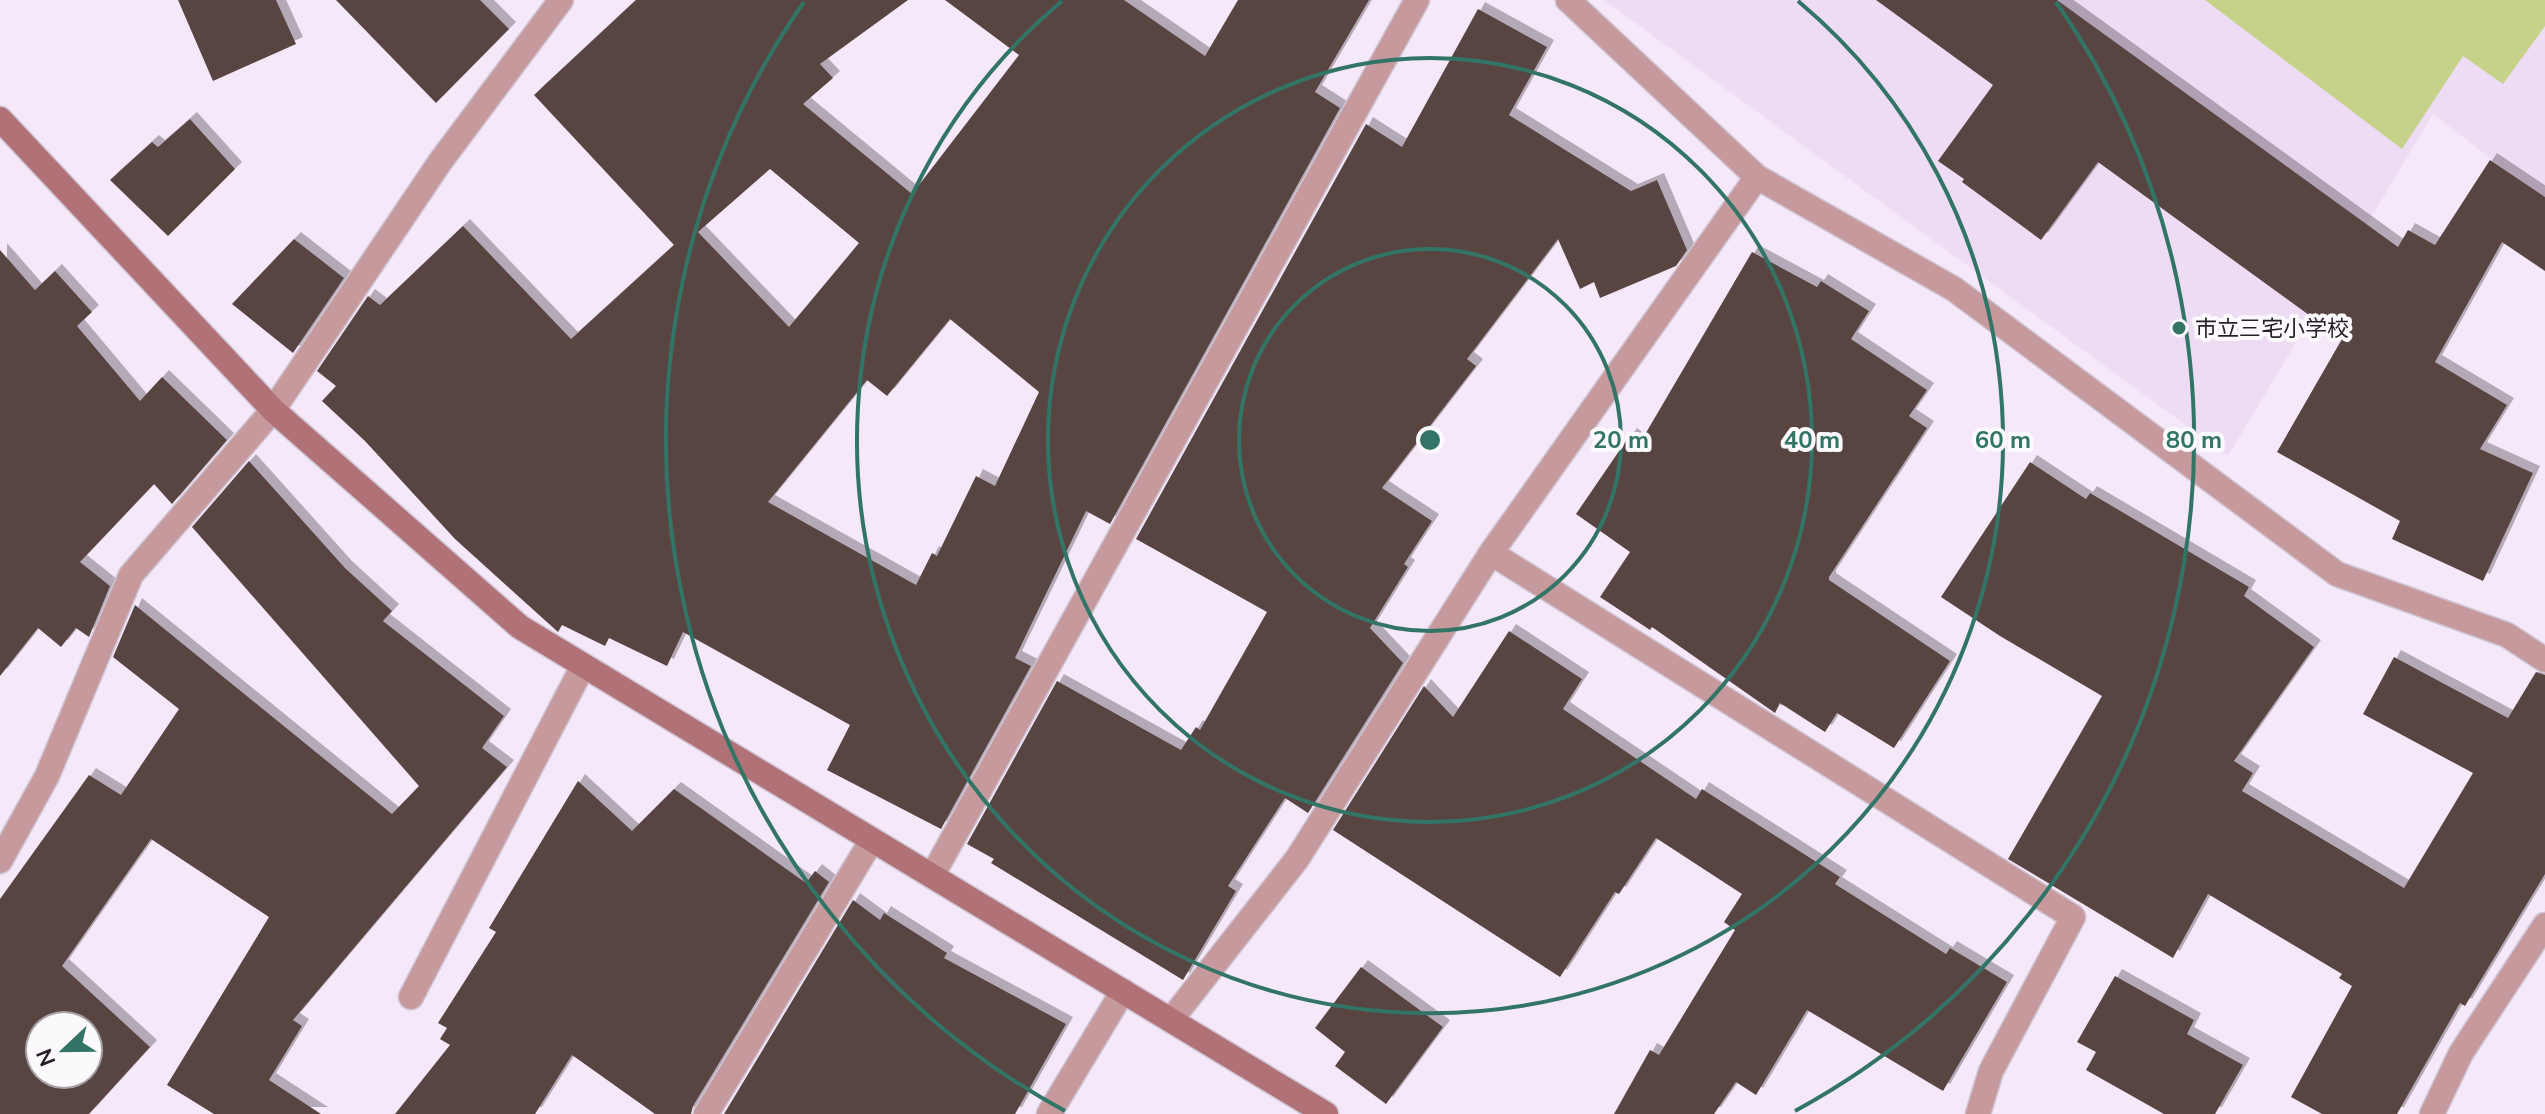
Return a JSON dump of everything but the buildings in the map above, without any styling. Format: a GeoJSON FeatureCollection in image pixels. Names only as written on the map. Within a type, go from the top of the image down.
{"type":"FeatureCollection","features":[{"type":"Feature","properties":{"kind":"street"},"geometry":{"type":"LineString","coordinates":[[0,861],[47,776],[131,575],[273,410],[440,162],[561,0]]}},
{"type":"Feature","properties":{"kind":"street"},"geometry":{"type":"LineString","coordinates":[[932,876],[1417,0]]}},
{"type":"Feature","properties":{"kind":"street"},"geometry":{"type":"LineString","coordinates":[[1568,0],[1757,177],[1954,289],[2337,574],[2507,635],[2545,660]]}},
{"type":"Feature","properties":{"kind":"street"},"geometry":{"type":"LineString","coordinates":[[0,119],[273,410],[520,627],[1326,1114]]}},
{"type":"Feature","properties":{"kind":"street"},"geometry":{"type":"LineString","coordinates":[[1171,1020],[1297,859],[1491,553],[1757,177]]}},
{"type":"Feature","properties":{"kind":"street"},"geometry":{"type":"LineString","coordinates":[[1491,553],[2073,917],[1991,1071],[1978,1114]]}},
{"type":"Feature","properties":{"kind":"street"},"geometry":{"type":"LineString","coordinates":[[411,997],[583,666]]}},
{"type":"Feature","properties":{"kind":"street"},"geometry":{"type":"LineString","coordinates":[[706,1114],[872,840]]}},
{"type":"Feature","properties":{"kind":"street"},"geometry":{"type":"LineString","coordinates":[[2432,1114],[2461,1053],[2545,925]]}},
{"type":"Feature","properties":{"kind":"street"},"geometry":{"type":"LineString","coordinates":[[1049,1114],[1123,991]]}},
{"type":"Feature","properties":{"kind":"shaded area","name":"市立三宅小学校"},"geometry":{"type":"Polygon","coordinates":[[[1604,0],[2545,0],[2545,200],[2433,114],[2228,456],[1604,0]]]}},
{"type":"Feature","properties":{"kind":"green space"},"geometry":{"type":"Polygon","coordinates":[[[2205,0],[2545,0],[2545,26],[2503,84],[2463,56],[2402,149],[2205,0]]]}},
{"type":"Feature","properties":{"kind":"place","name":"市立三宅小学校"},"geometry":{"type":"Point","coordinates":[2179,328]}}]}
